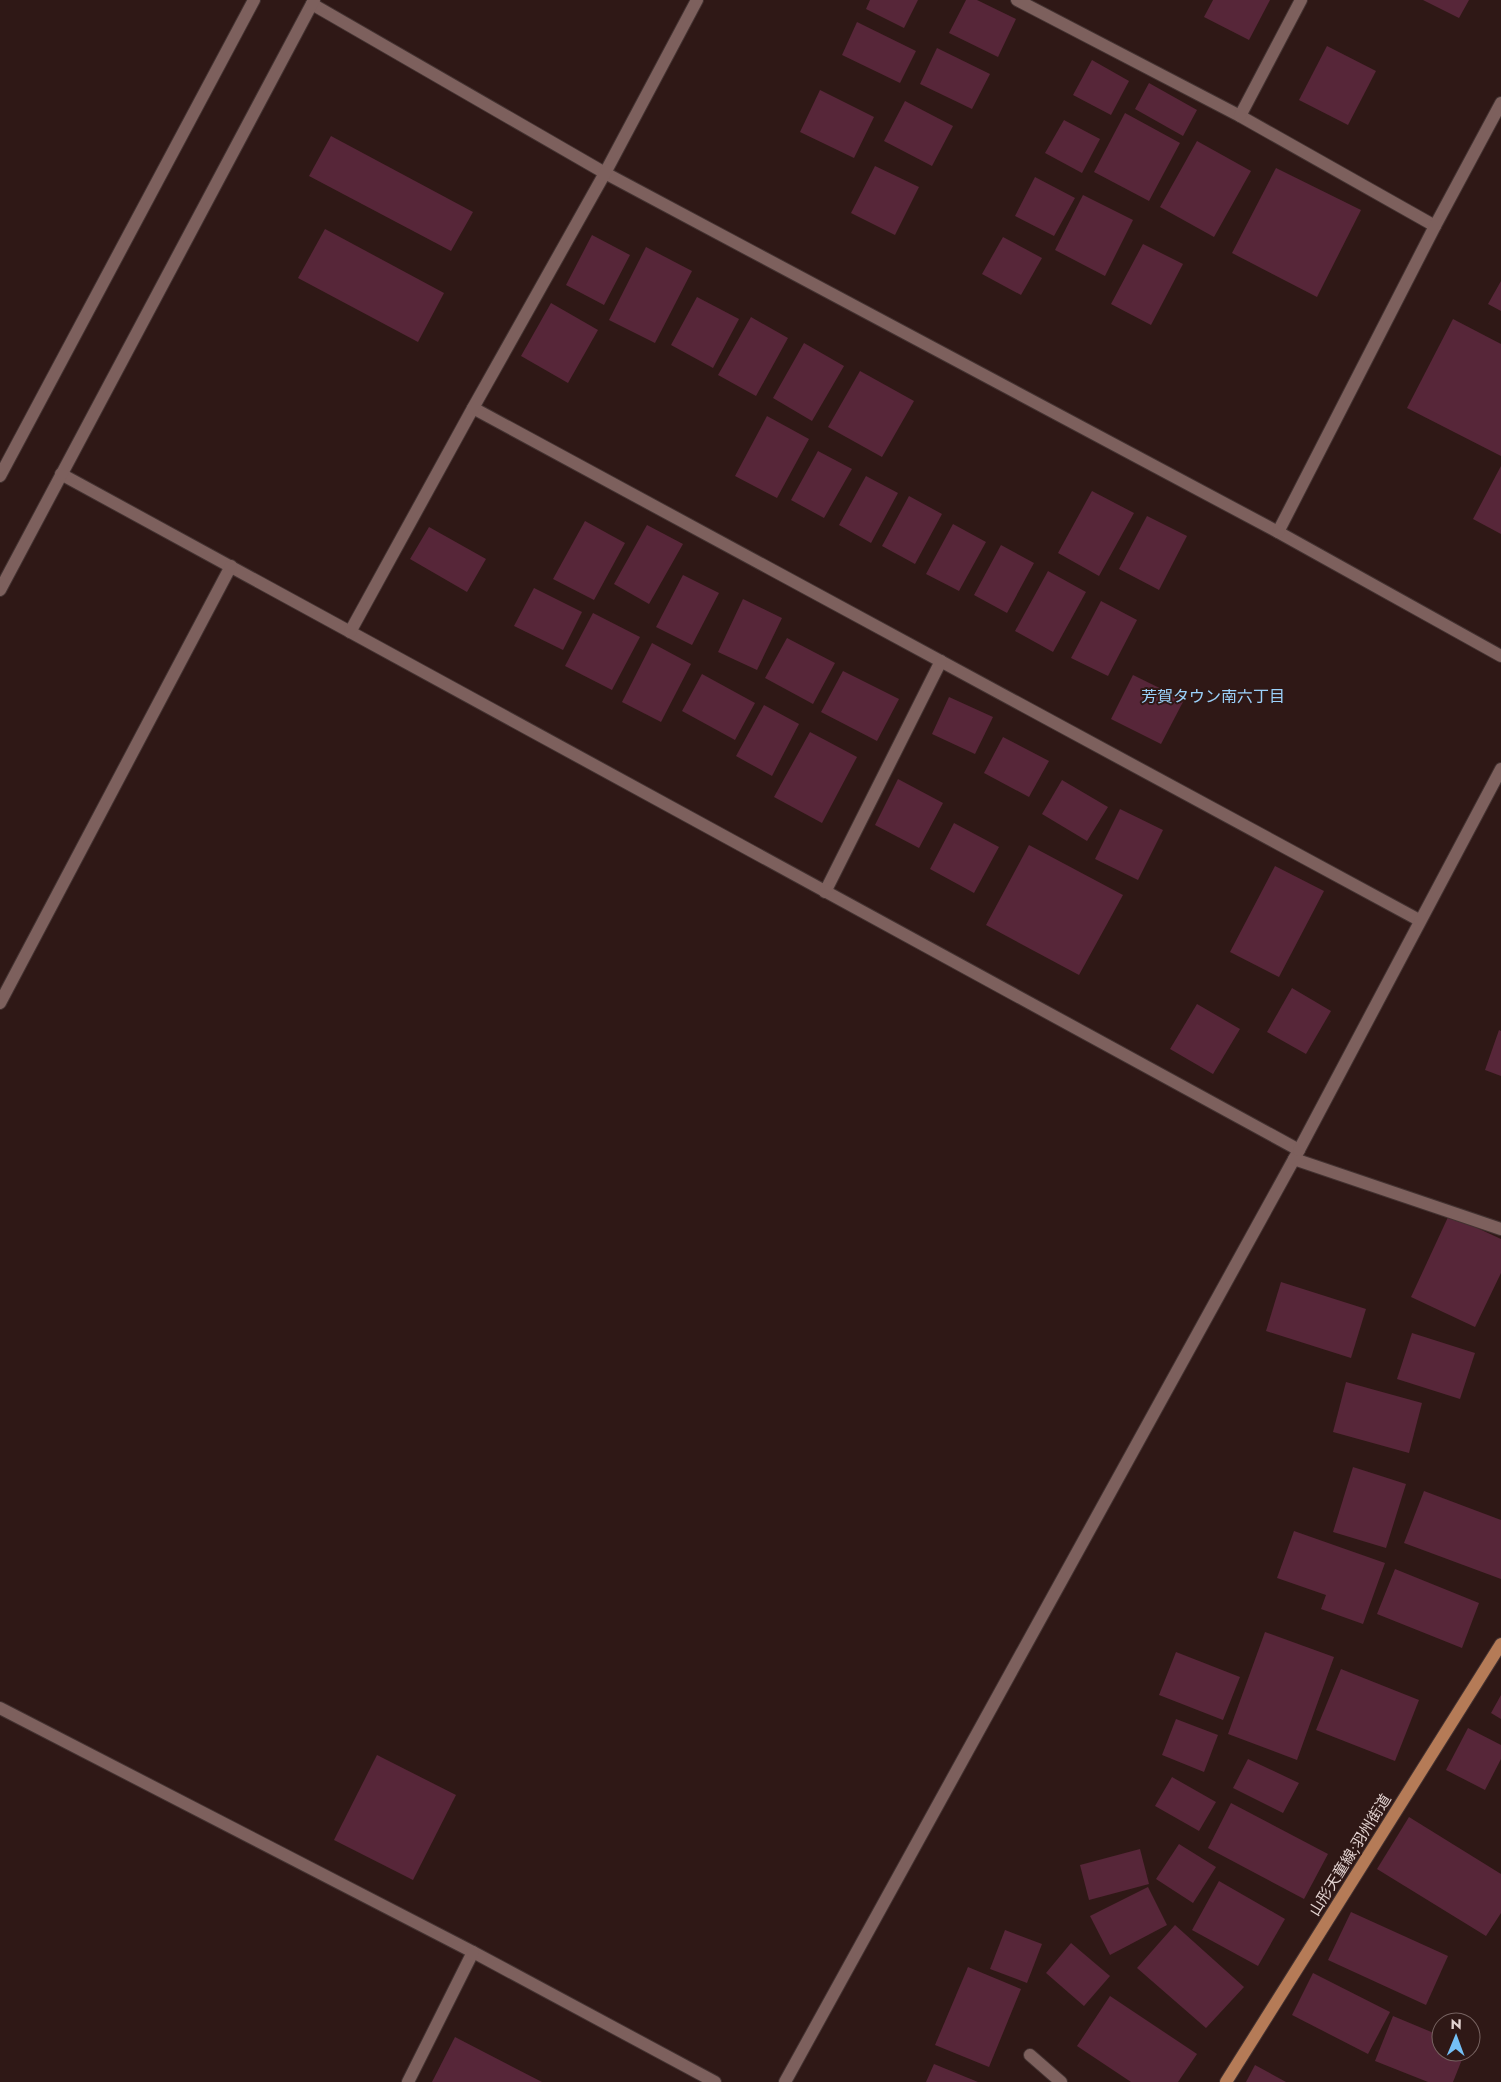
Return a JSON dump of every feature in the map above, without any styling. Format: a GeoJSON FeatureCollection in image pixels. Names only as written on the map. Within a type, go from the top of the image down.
{"type":"FeatureCollection","features":[{"type":"Feature","properties":{"kind":"main road","name":"山形天童線;羽州街道"},"geometry":{"type":"LineString","coordinates":[[1226,2082],[1501,1644]]}},
{"type":"Feature","properties":{"kind":"street"},"geometry":{"type":"LineString","coordinates":[[2,469],[254,0]]}},
{"type":"Feature","properties":{"kind":"street"},"geometry":{"type":"LineString","coordinates":[[350,632],[605,173],[696,0]]}},
{"type":"Feature","properties":{"kind":"street"},"geometry":{"type":"LineString","coordinates":[[1017,0],[1240,116],[1435,226]]}},
{"type":"Feature","properties":{"kind":"street"},"geometry":{"type":"LineString","coordinates":[[1240,116],[1302,0]]}},
{"type":"Feature","properties":{"kind":"street"},"geometry":{"type":"LineString","coordinates":[[0,590],[310,1],[605,173],[1278,532],[1501,656]]}},
{"type":"Feature","properties":{"kind":"street"},"geometry":{"type":"LineString","coordinates":[[1278,532],[1435,226],[1501,103]]}},
{"type":"Feature","properties":{"kind":"street"},"geometry":{"type":"LineString","coordinates":[[473,408],[1419,920]]}},
{"type":"Feature","properties":{"kind":"street"},"geometry":{"type":"LineString","coordinates":[[61,474],[825,892],[1296,1155],[1501,1228]]}},
{"type":"Feature","properties":{"kind":"street"},"geometry":{"type":"LineString","coordinates":[[0,1003],[231,566]]}},
{"type":"Feature","properties":{"kind":"street"},"geometry":{"type":"LineString","coordinates":[[825,892],[941,661]]}},
{"type":"Feature","properties":{"kind":"street"},"geometry":{"type":"LineString","coordinates":[[785,2082],[1296,1155],[1419,920],[1501,769]]}},
{"type":"Feature","properties":{"kind":"street"},"geometry":{"type":"LineString","coordinates":[[0,1708],[473,1952],[715,2082]]}},
{"type":"Feature","properties":{"kind":"street"},"geometry":{"type":"LineString","coordinates":[[408,2082],[473,1952]]}},
{"type":"Feature","properties":{"kind":"street"},"geometry":{"type":"LineString","coordinates":[[1030,2055],[1061,2082]]}},
{"type":"Feature","properties":{"kind":"building"},"geometry":{"type":"Polygon","coordinates":[[[870,0],[918,0],[904,28],[866,9],[870,0]]]}},
{"type":"Feature","properties":{"kind":"building"},"geometry":{"type":"Polygon","coordinates":[[[966,0],[977,0],[1016,19],[998,57],[949,33],[966,0]]]}},
{"type":"Feature","properties":{"kind":"building"},"geometry":{"type":"Polygon","coordinates":[[[1213,0],[1270,0],[1249,40],[1204,17],[1213,0]]]}},
{"type":"Feature","properties":{"kind":"building"},"geometry":{"type":"Polygon","coordinates":[[[1423,0],[1469,0],[1459,18],[1423,0]]]}},
{"type":"Feature","properties":{"kind":"building"},"geometry":{"type":"Polygon","coordinates":[[[857,22],[916,51],[900,83],[842,55],[857,22]]]}},
{"type":"Feature","properties":{"kind":"building"},"geometry":{"type":"Polygon","coordinates":[[[1327,46],[1376,71],[1348,125],[1299,100],[1327,46]]]}},
{"type":"Feature","properties":{"kind":"building"},"geometry":{"type":"Polygon","coordinates":[[[937,48],[990,74],[972,109],[920,84],[937,48]]]}},
{"type":"Feature","properties":{"kind":"building"},"geometry":{"type":"Polygon","coordinates":[[[1092,60],[1129,81],[1111,115],[1073,95],[1092,60]]]}},
{"type":"Feature","properties":{"kind":"building"},"geometry":{"type":"Polygon","coordinates":[[[1149,83],[1197,110],[1183,136],[1135,109],[1149,83]]]}},
{"type":"Feature","properties":{"kind":"building"},"geometry":{"type":"Polygon","coordinates":[[[820,90],[874,117],[854,158],[800,132],[820,90]]]}},
{"type":"Feature","properties":{"kind":"building"},"geometry":{"type":"Polygon","coordinates":[[[905,101],[953,126],[932,166],[884,141],[905,101]]]}},
{"type":"Feature","properties":{"kind":"building"},"geometry":{"type":"Polygon","coordinates":[[[1125,113],[1180,143],[1149,201],[1094,172],[1125,113]]]}},
{"type":"Feature","properties":{"kind":"building"},"geometry":{"type":"Polygon","coordinates":[[[1064,120],[1100,139],[1082,173],[1045,153],[1064,120]]]}},
{"type":"Feature","properties":{"kind":"building"},"geometry":{"type":"Polygon","coordinates":[[[331,136],[473,212],[451,251],[309,176],[331,136]]]}},
{"type":"Feature","properties":{"kind":"building"},"geometry":{"type":"Polygon","coordinates":[[[1197,141],[1251,171],[1214,237],[1160,207],[1197,141]]]}},
{"type":"Feature","properties":{"kind":"building"},"geometry":{"type":"Polygon","coordinates":[[[875,166],[919,187],[895,235],[851,213],[875,166]]]}},
{"type":"Feature","properties":{"kind":"building"},"geometry":{"type":"Polygon","coordinates":[[[1276,168],[1361,210],[1317,297],[1232,253],[1276,168]]]}},
{"type":"Feature","properties":{"kind":"building"},"geometry":{"type":"Polygon","coordinates":[[[1035,177],[1075,198],[1054,236],[1015,216],[1035,177]]]}},
{"type":"Feature","properties":{"kind":"building"},"geometry":{"type":"Polygon","coordinates":[[[1083,195],[1133,220],[1105,276],[1055,250],[1083,195]]]}},
{"type":"Feature","properties":{"kind":"building"},"geometry":{"type":"Polygon","coordinates":[[[325,229],[444,293],[418,342],[298,278],[325,229]]]}},
{"type":"Feature","properties":{"kind":"building"},"geometry":{"type":"Polygon","coordinates":[[[592,235],[630,255],[604,305],[566,285],[592,235]]]}},
{"type":"Feature","properties":{"kind":"building"},"geometry":{"type":"Polygon","coordinates":[[[1003,237],[1042,258],[1021,295],[982,274],[1003,237]]]}},
{"type":"Feature","properties":{"kind":"building"},"geometry":{"type":"Polygon","coordinates":[[[1143,244],[1183,264],[1151,325],[1111,304],[1143,244]]]}},
{"type":"Feature","properties":{"kind":"building"},"geometry":{"type":"Polygon","coordinates":[[[646,247],[692,271],[655,343],[609,320],[646,247]]]}},
{"type":"Feature","properties":{"kind":"building"},"geometry":{"type":"Polygon","coordinates":[[[1501,281],[1501,311],[1488,304],[1501,281]]]}},
{"type":"Feature","properties":{"kind":"building"},"geometry":{"type":"Polygon","coordinates":[[[697,297],[739,319],[713,368],[671,345],[697,297]]]}},
{"type":"Feature","properties":{"kind":"building"},"geometry":{"type":"Polygon","coordinates":[[[551,303],[598,330],[568,383],[521,356],[551,303]]]}},
{"type":"Feature","properties":{"kind":"building"},"geometry":{"type":"Polygon","coordinates":[[[751,317],[788,338],[756,396],[718,375],[751,317]]]}},
{"type":"Feature","properties":{"kind":"building"},"geometry":{"type":"Polygon","coordinates":[[[1453,319],[1501,344],[1501,456],[1407,408],[1453,319]]]}},
{"type":"Feature","properties":{"kind":"building"},"geometry":{"type":"Polygon","coordinates":[[[804,343],[844,366],[812,421],[773,398],[804,343]]]}},
{"type":"Feature","properties":{"kind":"building"},"geometry":{"type":"Polygon","coordinates":[[[860,371],[914,401],[882,457],[828,427],[860,371]]]}},
{"type":"Feature","properties":{"kind":"building"},"geometry":{"type":"Polygon","coordinates":[[[767,416],[809,439],[777,498],[735,476],[767,416]]]}},
{"type":"Feature","properties":{"kind":"building"},"geometry":{"type":"Polygon","coordinates":[[[818,451],[852,469],[824,518],[791,500],[818,451]]]}},
{"type":"Feature","properties":{"kind":"building"},"geometry":{"type":"Polygon","coordinates":[[[1501,466],[1501,534],[1473,519],[1501,466]]]}},
{"type":"Feature","properties":{"kind":"building"},"geometry":{"type":"Polygon","coordinates":[[[866,476],[898,493],[871,543],[839,525],[866,476]]]}},
{"type":"Feature","properties":{"kind":"building"},"geometry":{"type":"Polygon","coordinates":[[[1092,491],[1134,513],[1099,576],[1058,553],[1092,491]]]}},
{"type":"Feature","properties":{"kind":"building"},"geometry":{"type":"Polygon","coordinates":[[[909,496],[942,514],[915,564],[882,546],[909,496]]]}},
{"type":"Feature","properties":{"kind":"building"},"geometry":{"type":"Polygon","coordinates":[[[1147,516],[1187,536],[1159,590],[1119,569],[1147,516]]]}},
{"type":"Feature","properties":{"kind":"building"},"geometry":{"type":"Polygon","coordinates":[[[585,521],[625,543],[594,600],[553,579],[585,521]]]}},
{"type":"Feature","properties":{"kind":"building"},"geometry":{"type":"Polygon","coordinates":[[[953,524],[986,542],[959,591],[926,574],[953,524]]]}},
{"type":"Feature","properties":{"kind":"building"},"geometry":{"type":"Polygon","coordinates":[[[647,525],[683,544],[649,604],[614,584],[647,525]]]}},
{"type":"Feature","properties":{"kind":"building"},"geometry":{"type":"Polygon","coordinates":[[[429,527],[486,559],[467,592],[410,559],[429,527]]]}},
{"type":"Feature","properties":{"kind":"building"},"geometry":{"type":"Polygon","coordinates":[[[1001,545],[1034,563],[1007,613],[974,595],[1001,545]]]}},
{"type":"Feature","properties":{"kind":"building"},"geometry":{"type":"Polygon","coordinates":[[[1048,571],[1086,592],[1053,652],[1015,631],[1048,571]]]}},
{"type":"Feature","properties":{"kind":"building"},"geometry":{"type":"Polygon","coordinates":[[[683,575],[719,593],[692,645],[656,627],[683,575]]]}},
{"type":"Feature","properties":{"kind":"building"},"geometry":{"type":"Polygon","coordinates":[[[534,588],[582,612],[563,650],[514,626],[534,588]]]}},
{"type":"Feature","properties":{"kind":"building"},"geometry":{"type":"Polygon","coordinates":[[[743,599],[782,618],[757,670],[718,652],[743,599]]]}},
{"type":"Feature","properties":{"kind":"building"},"geometry":{"type":"Polygon","coordinates":[[[1101,601],[1137,620],[1108,676],[1071,658],[1101,601]]]}},
{"type":"Feature","properties":{"kind":"building"},"geometry":{"type":"Polygon","coordinates":[[[593,613],[640,637],[612,690],[565,666],[593,613]]]}},
{"type":"Feature","properties":{"kind":"building"},"geometry":{"type":"Polygon","coordinates":[[[787,638],[835,663],[813,704],[765,678],[787,638]]]}},
{"type":"Feature","properties":{"kind":"building"},"geometry":{"type":"Polygon","coordinates":[[[652,643],[691,664],[661,722],[622,702],[652,643]]]}},
{"type":"Feature","properties":{"kind":"building"},"geometry":{"type":"Polygon","coordinates":[[[843,671],[899,699],[877,741],[821,712],[843,671]]]}},
{"type":"Feature","properties":{"kind":"building"},"geometry":{"type":"Polygon","coordinates":[[[702,674],[755,703],[735,740],[682,711],[702,674]]]}},
{"type":"Feature","properties":{"kind":"building"},"geometry":{"type":"Polygon","coordinates":[[[1133,675],[1184,700],[1161,744],[1111,719],[1133,675]]]}},
{"type":"Feature","properties":{"kind":"building"},"geometry":{"type":"Polygon","coordinates":[[[949,697],[993,717],[975,754],[932,734],[949,697]]]}},
{"type":"Feature","properties":{"kind":"building"},"geometry":{"type":"Polygon","coordinates":[[[764,705],[799,724],[772,776],[736,756],[764,705]]]}},
{"type":"Feature","properties":{"kind":"building"},"geometry":{"type":"Polygon","coordinates":[[[810,732],[857,757],[822,823],[774,797],[810,732]]]}},
{"type":"Feature","properties":{"kind":"building"},"geometry":{"type":"Polygon","coordinates":[[[1003,737],[1049,761],[1029,797],[984,773],[1003,737]]]}},
{"type":"Feature","properties":{"kind":"building"},"geometry":{"type":"Polygon","coordinates":[[[898,779],[943,803],[919,848],[875,825],[898,779]]]}},
{"type":"Feature","properties":{"kind":"building"},"geometry":{"type":"Polygon","coordinates":[[[1062,780],[1108,807],[1087,841],[1042,814],[1062,780]]]}},
{"type":"Feature","properties":{"kind":"building"},"geometry":{"type":"Polygon","coordinates":[[[1120,809],[1163,830],[1138,880],[1095,859],[1120,809]]]}},
{"type":"Feature","properties":{"kind":"building"},"geometry":{"type":"Polygon","coordinates":[[[954,823],[999,847],[974,893],[930,869],[954,823]]]}},
{"type":"Feature","properties":{"kind":"building"},"geometry":{"type":"Polygon","coordinates":[[[1029,845],[1123,895],[1079,975],[986,925],[1029,845]]]}},
{"type":"Feature","properties":{"kind":"building"},"geometry":{"type":"Polygon","coordinates":[[[1275,866],[1324,891],[1279,977],[1230,952],[1275,866]]]}},
{"type":"Feature","properties":{"kind":"building"},"geometry":{"type":"Polygon","coordinates":[[[1292,988],[1331,1011],[1306,1054],[1267,1032],[1292,988]]]}},
{"type":"Feature","properties":{"kind":"building"},"geometry":{"type":"Polygon","coordinates":[[[1197,1004],[1240,1029],[1213,1074],[1170,1049],[1197,1004]]]}},
{"type":"Feature","properties":{"kind":"building"},"geometry":{"type":"Polygon","coordinates":[[[1499,1030],[1501,1031],[1501,1076],[1485,1070],[1499,1030]]]}},
{"type":"Feature","properties":{"kind":"building"},"geometry":{"type":"Polygon","coordinates":[[[1449,1215],[1501,1239],[1501,1273],[1475,1327],[1411,1297],[1449,1215]]]}},
{"type":"Feature","properties":{"kind":"building"},"geometry":{"type":"Polygon","coordinates":[[[1281,1282],[1366,1309],[1351,1358],[1266,1331],[1281,1282]]]}},
{"type":"Feature","properties":{"kind":"building"},"geometry":{"type":"Polygon","coordinates":[[[1412,1333],[1475,1353],[1460,1399],[1397,1379],[1412,1333]]]}},
{"type":"Feature","properties":{"kind":"building"},"geometry":{"type":"Polygon","coordinates":[[[1346,1382],[1422,1403],[1409,1453],[1333,1432],[1346,1382]]]}},
{"type":"Feature","properties":{"kind":"building"},"geometry":{"type":"Polygon","coordinates":[[[1353,1467],[1406,1484],[1386,1548],[1333,1532],[1353,1467]]]}},
{"type":"Feature","properties":{"kind":"building"},"geometry":{"type":"Polygon","coordinates":[[[1424,1491],[1501,1520],[1501,1579],[1404,1543],[1424,1491]]]}},
{"type":"Feature","properties":{"kind":"building"},"geometry":{"type":"Polygon","coordinates":[[[1294,1531],[1385,1563],[1363,1624],[1321,1609],[1326,1595],[1277,1578],[1294,1531]]]}},
{"type":"Feature","properties":{"kind":"building"},"geometry":{"type":"Polygon","coordinates":[[[1395,1569],[1479,1603],[1462,1648],[1377,1614],[1395,1569]]]}},
{"type":"Feature","properties":{"kind":"building"},"geometry":{"type":"Polygon","coordinates":[[[1265,1632],[1334,1657],[1297,1760],[1228,1734],[1265,1632]]]}},
{"type":"Feature","properties":{"kind":"building"},"geometry":{"type":"Polygon","coordinates":[[[1176,1652],[1240,1677],[1223,1720],[1159,1695],[1176,1652]]]}},
{"type":"Feature","properties":{"kind":"building"},"geometry":{"type":"Polygon","coordinates":[[[1341,1669],[1419,1700],[1395,1761],[1316,1730],[1341,1669]]]}},
{"type":"Feature","properties":{"kind":"building"},"geometry":{"type":"Polygon","coordinates":[[[1501,1695],[1501,1719],[1491,1713],[1501,1695]]]}},
{"type":"Feature","properties":{"kind":"building"},"geometry":{"type":"Polygon","coordinates":[[[1176,1719],[1218,1735],[1204,1772],[1162,1755],[1176,1719]]]}},
{"type":"Feature","properties":{"kind":"building"},"geometry":{"type":"Polygon","coordinates":[[[1468,1728],[1501,1745],[1501,1759],[1485,1790],[1446,1770],[1468,1728]]]}},
{"type":"Feature","properties":{"kind":"building"},"geometry":{"type":"Polygon","coordinates":[[[377,1755],[456,1795],[413,1880],[334,1840],[377,1755]]]}},
{"type":"Feature","properties":{"kind":"building"},"geometry":{"type":"Polygon","coordinates":[[[1248,1759],[1299,1783],[1283,1813],[1233,1788],[1248,1759]]]}},
{"type":"Feature","properties":{"kind":"building"},"geometry":{"type":"Polygon","coordinates":[[[1172,1777],[1216,1802],[1199,1831],[1155,1806],[1172,1777]]]}},
{"type":"Feature","properties":{"kind":"building"},"geometry":{"type":"Polygon","coordinates":[[[1231,1803],[1328,1854],[1304,1899],[1208,1848],[1231,1803]]]}},
{"type":"Feature","properties":{"kind":"building"},"geometry":{"type":"Polygon","coordinates":[[[1409,1817],[1501,1874],[1501,1913],[1486,1936],[1377,1869],[1409,1817]]]}},
{"type":"Feature","properties":{"kind":"building"},"geometry":{"type":"Polygon","coordinates":[[[1179,1844],[1216,1867],[1193,1903],[1156,1879],[1179,1844]]]}},
{"type":"Feature","properties":{"kind":"building"},"geometry":{"type":"Polygon","coordinates":[[[1140,1849],[1149,1884],[1089,1900],[1080,1865],[1140,1849]]]}},
{"type":"Feature","properties":{"kind":"building"},"geometry":{"type":"Polygon","coordinates":[[[1219,1881],[1285,1919],[1258,1966],[1192,1930],[1219,1881]]]}},
{"type":"Feature","properties":{"kind":"building"},"geometry":{"type":"Polygon","coordinates":[[[1148,1887],[1167,1925],[1110,1955],[1090,1916],[1148,1887]]]}},
{"type":"Feature","properties":{"kind":"building"},"geometry":{"type":"Polygon","coordinates":[[[1351,1912],[1448,1956],[1426,2005],[1328,1960],[1351,1912]]]}},
{"type":"Feature","properties":{"kind":"building"},"geometry":{"type":"Polygon","coordinates":[[[1175,1925],[1244,1987],[1206,2028],[1137,1968],[1175,1925]]]}},
{"type":"Feature","properties":{"kind":"building"},"geometry":{"type":"Polygon","coordinates":[[[1005,1930],[1042,1944],[1027,1983],[990,1969],[1005,1930]]]}},
{"type":"Feature","properties":{"kind":"building"},"geometry":{"type":"Polygon","coordinates":[[[1071,1943],[1110,1976],[1084,2006],[1046,1973],[1071,1943]]]}},
{"type":"Feature","properties":{"kind":"building"},"geometry":{"type":"Polygon","coordinates":[[[968,1967],[1021,1989],[989,2067],[935,2045],[968,1967]]]}},
{"type":"Feature","properties":{"kind":"building"},"geometry":{"type":"Polygon","coordinates":[[[1313,1973],[1390,2012],[1368,2054],[1292,2015],[1313,1973]]]}},
{"type":"Feature","properties":{"kind":"building"},"geometry":{"type":"Polygon","coordinates":[[[1110,1996],[1197,2054],[1178,2082],[1131,2082],[1077,2046],[1110,1996]]]}},
{"type":"Feature","properties":{"kind":"building"},"geometry":{"type":"Polygon","coordinates":[[[1393,2016],[1431,2032],[1431,2062],[1461,2062],[1453,2082],[1428,2082],[1375,2061],[1393,2016]]]}},
{"type":"Feature","properties":{"kind":"building"},"geometry":{"type":"Polygon","coordinates":[[[455,2037],[542,2082],[432,2082],[455,2037]]]}},
{"type":"Feature","properties":{"kind":"building"},"geometry":{"type":"Polygon","coordinates":[[[934,2064],[978,2082],[926,2082],[934,2064]]]}},
{"type":"Feature","properties":{"kind":"building"},"geometry":{"type":"Polygon","coordinates":[[[1255,2065],[1286,2082],[1246,2082],[1255,2065]]]}},
{"type":"Feature","properties":{"kind":"district","name":"芳賀タウン南六丁目"},"geometry":{"type":"Point","coordinates":[1213,696]}}]}
